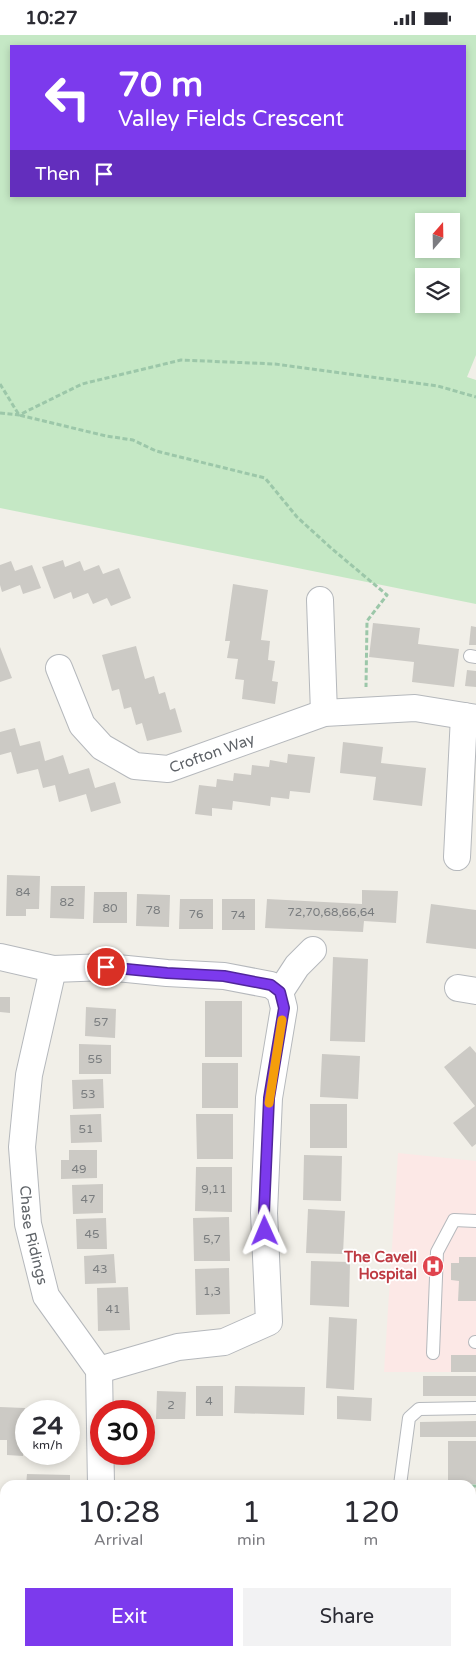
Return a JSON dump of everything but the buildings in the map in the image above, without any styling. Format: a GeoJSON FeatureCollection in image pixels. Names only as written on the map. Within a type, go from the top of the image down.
{"type":"FeatureCollection","features":[{"type":"Feature","properties":{"kind":"street"},"geometry":{"type":"LineString","coordinates":[[320,600],[324,713]]}},
{"type":"Feature","properties":{"kind":"street","name":"Crofton Way"},"geometry":{"type":"LineString","coordinates":[[59,669],[82,725],[102,747],[135,766],[168,769],[324,713],[415,708],[470,717],[457,857]]}},
{"type":"Feature","properties":{"kind":"street"},"geometry":{"type":"LineString","coordinates":[[280,992],[297,966],[313,950]]}},
{"type":"Feature","properties":{"kind":"street"},"geometry":{"type":"LineString","coordinates":[[0,957],[53,969],[106,967],[224,976],[271,985],[280,992],[284,1008],[269,1098],[264,1213],[278,1327],[224,1342],[178,1347],[99,1369],[101,1480]]}},
{"type":"Feature","properties":{"kind":"street","name":"Chase Ridings"},"geometry":{"type":"LineString","coordinates":[[53,969],[29,1075],[22,1147],[28,1224],[46,1296],[99,1369]]}},
{"type":"Feature","properties":{"kind":"lane"},"geometry":{"type":"LineString","coordinates":[[433,1353],[437,1252],[454,1220],[476,1221]]}},
{"type":"Feature","properties":{"kind":"lane"},"geometry":{"type":"LineString","coordinates":[[401,1480],[409,1418],[419,1409],[476,1408]]}},
{"type":"Feature","properties":{"kind":"path"},"geometry":{"type":"LineString","coordinates":[[19,415],[82,384],[181,360],[275,364],[438,386],[476,397]]}},
{"type":"Feature","properties":{"kind":"path"},"geometry":{"type":"LineString","coordinates":[[0,384],[19,415]]}},
{"type":"Feature","properties":{"kind":"path"},"geometry":{"type":"LineString","coordinates":[[0,413],[19,415],[106,436],[133,440],[156,451],[266,478],[297,517],[387,595],[367,621],[365,710]]}},
{"type":"Feature","properties":{"kind":"shaded area","name":"The Cavell Hospital"},"geometry":{"type":"Polygon","coordinates":[[[398,1153],[476,1161],[476,1372],[384,1372],[398,1153]]]}},
{"type":"Feature","properties":{"kind":"green space"},"geometry":{"type":"Polygon","coordinates":[[[0,35],[476,35],[476,355],[467,377],[476,380],[476,604],[0,508],[0,35]]]}},
{"type":"Feature","properties":{"kind":"slow traffic"},"geometry":{"type":"LineString","coordinates":[[269,1103],[282,1020]]}},
{"type":"Feature","properties":{"kind":"place","name":"The Cavell Hospital"},"geometry":{"type":"Point","coordinates":[433,1266]}},
{"type":"Feature","properties":{"kind":"route"},"geometry":{"type":"LineString","coordinates":[[106,967],[224,976],[271,985],[280,992],[284,1008],[269,1098],[264,1213],[265,1231]]}}]}
